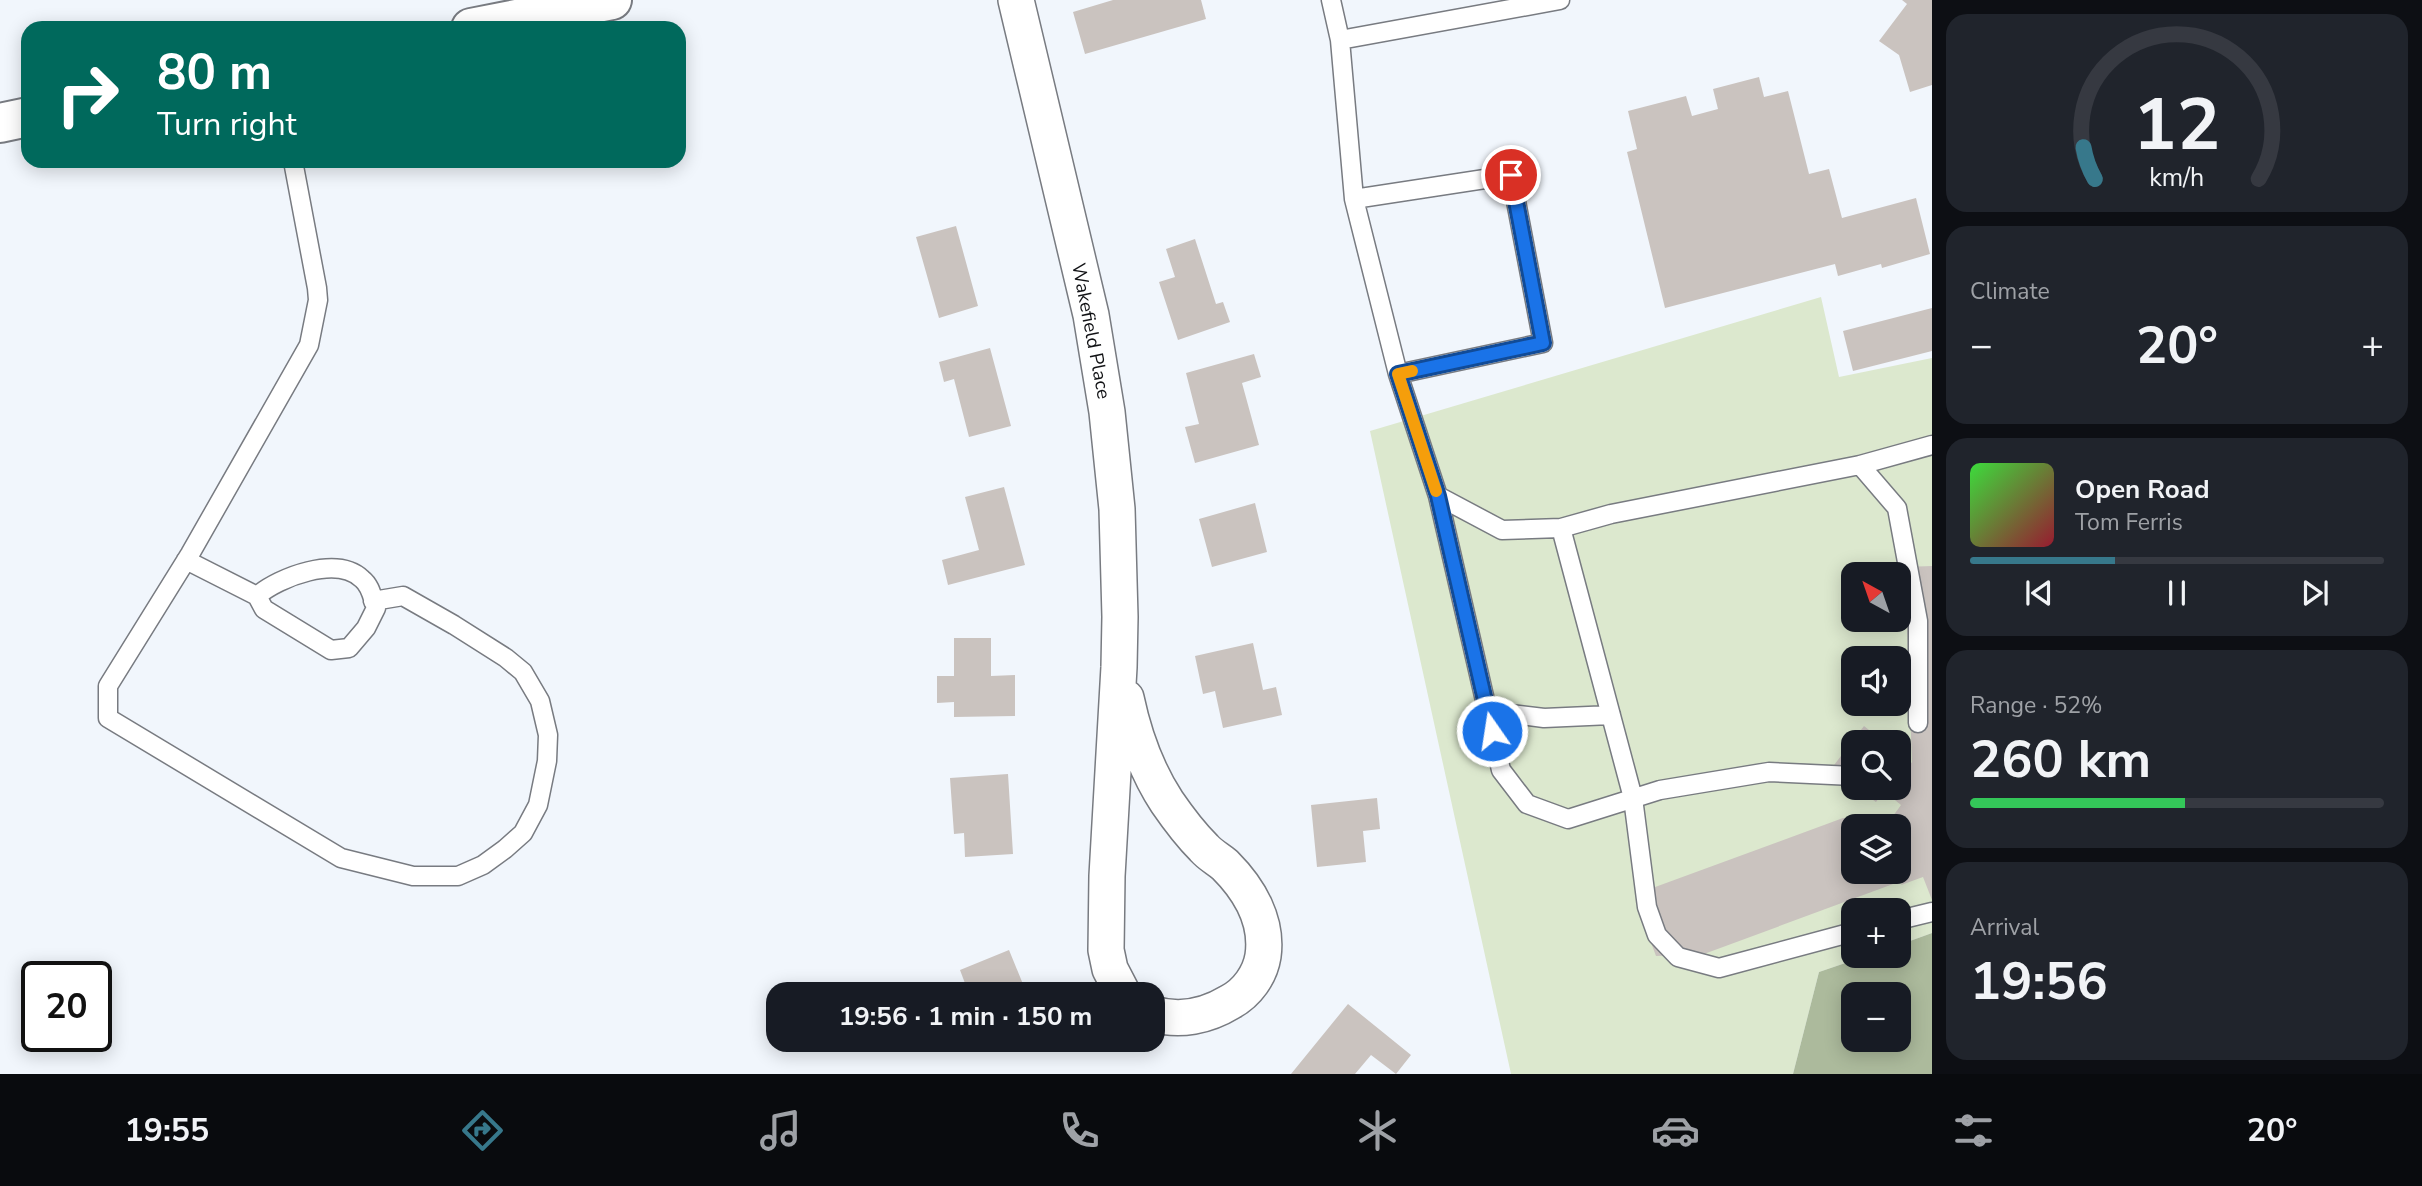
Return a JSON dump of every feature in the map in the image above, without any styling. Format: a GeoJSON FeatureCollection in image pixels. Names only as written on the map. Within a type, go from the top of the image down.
{"type":"FeatureCollection","features":[{"type":"Feature","properties":{"kind":"street"},"geometry":{"type":"LineString","coordinates":[[498,21],[560,5],[612,0]]}},
{"type":"Feature","properties":{"kind":"street","name":"Wakefield Place"},"geometry":{"type":"LineString","coordinates":[[1016,0],[1091,315],[1107,412],[1117,509],[1119,667],[1107,876],[1106,950],[1110,969],[1117,982]]}},
{"type":"Feature","properties":{"kind":"street"},"geometry":{"type":"LineString","coordinates":[[0,123],[21,118]]}},
{"type":"Feature","properties":{"kind":"street","name":"Wakefield Place"},"geometry":{"type":"LineString","coordinates":[[1119,667],[1132,729],[1142,757],[1167,802],[1180,819],[1242,886],[1262,921],[1265,939],[1259,970],[1253,982],[1232,1002],[1203,1015],[1175,1018],[1165,1016]]}},
{"type":"Feature","properties":{"kind":"lane"},"geometry":{"type":"LineString","coordinates":[[1331,0],[1340,40],[1354,198],[1398,374],[1438,496],[1501,770],[1527,804],[1568,818],[1660,790],[1769,772],[1841,775]]}},
{"type":"Feature","properties":{"kind":"lane"},"geometry":{"type":"LineString","coordinates":[[1340,40],[1560,0]]}},
{"type":"Feature","properties":{"kind":"lane"},"geometry":{"type":"LineString","coordinates":[[294,168],[318,300],[309,345],[186,560],[108,686],[108,718],[341,858],[413,877],[458,876],[483,865],[523,833],[538,805],[547,761],[548,735],[540,701],[523,673],[506,658],[454,625],[403,596],[373,601]]}},
{"type":"Feature","properties":{"kind":"lane"},"geometry":{"type":"LineString","coordinates":[[1354,198],[1511,175],[1543,343],[1398,374]]}},
{"type":"Feature","properties":{"kind":"lane"},"geometry":{"type":"LineString","coordinates":[[1438,496],[1502,530],[1561,528],[1611,514],[1860,465],[1932,445]]}},
{"type":"Feature","properties":{"kind":"lane"},"geometry":{"type":"LineString","coordinates":[[1860,465],[1897,508],[1918,621],[1917,723]]}},
{"type":"Feature","properties":{"kind":"lane"},"geometry":{"type":"LineString","coordinates":[[1561,528],[1633,798],[1647,907],[1657,935],[1678,957],[1719,968],[1841,935]]}},
{"type":"Feature","properties":{"kind":"lane"},"geometry":{"type":"LineString","coordinates":[[186,560],[257,596],[264,609],[331,650],[349,648],[366,628],[376,608],[370,587],[360,577],[333,567],[270,584],[257,596]]}},
{"type":"Feature","properties":{"kind":"lane"},"geometry":{"type":"LineString","coordinates":[[1487,711],[1544,718],[1611,715]]}},
{"type":"Feature","properties":{"kind":"lane"},"geometry":{"type":"LineString","coordinates":[[1911,917],[1932,912]]}},
{"type":"Feature","properties":{"kind":"green space"},"geometry":{"type":"Polygon","coordinates":[[[1821,297],[1839,377],[1932,358],[1932,933],[1911,941],[1911,898],[1841,898],[1841,965],[1819,972],[1793,1074],[1511,1074],[1370,431],[1821,297]]]}},
{"type":"Feature","properties":{"kind":"green space"},"geometry":{"type":"Polygon","coordinates":[[[1932,933],[1932,1074],[1793,1074],[1819,972],[1841,965],[1841,968],[1911,968],[1911,941],[1932,933]]]}},
{"type":"Feature","properties":{"kind":"building"},"geometry":{"type":"Polygon","coordinates":[[[1113,0],[1201,0],[1206,19],[1085,54],[1073,12],[1113,0]]]}},
{"type":"Feature","properties":{"kind":"building"},"geometry":{"type":"Polygon","coordinates":[[[1902,0],[1932,0],[1932,85],[1910,92],[1899,55],[1879,41],[1907,4],[1902,0]]]}},
{"type":"Feature","properties":{"kind":"building"},"geometry":{"type":"Polygon","coordinates":[[[1759,77],[1764,97],[1788,91],[1809,174],[1829,169],[1842,218],[1916,198],[1930,254],[1882,268],[1881,264],[1838,276],[1835,264],[1665,308],[1627,152],[1637,149],[1628,111],[1686,96],[1692,116],[1718,109],[1713,89],[1759,77]]]}},
{"type":"Feature","properties":{"kind":"building"},"geometry":{"type":"Polygon","coordinates":[[[956,226],[978,306],[939,318],[916,237],[956,226]]]}},
{"type":"Feature","properties":{"kind":"building"},"geometry":{"type":"Polygon","coordinates":[[[1195,239],[1216,304],[1223,302],[1230,322],[1178,340],[1159,282],[1175,277],[1166,249],[1195,239]]]}},
{"type":"Feature","properties":{"kind":"building"},"geometry":{"type":"Polygon","coordinates":[[[1932,308],[1932,351],[1853,371],[1843,331],[1932,308]]]}},
{"type":"Feature","properties":{"kind":"building"},"geometry":{"type":"Polygon","coordinates":[[[990,348],[1011,426],[969,437],[954,379],[944,382],[939,362],[990,348]]]}},
{"type":"Feature","properties":{"kind":"building"},"geometry":{"type":"Polygon","coordinates":[[[1254,354],[1261,377],[1242,383],[1259,445],[1195,463],[1185,427],[1199,424],[1186,373],[1254,354]]]}},
{"type":"Feature","properties":{"kind":"building"},"geometry":{"type":"Polygon","coordinates":[[[1004,487],[1025,565],[948,585],[942,560],[979,550],[965,497],[1004,487]]]}},
{"type":"Feature","properties":{"kind":"building"},"geometry":{"type":"Polygon","coordinates":[[[1255,503],[1267,552],[1212,567],[1199,519],[1255,503]]]}},
{"type":"Feature","properties":{"kind":"building"},"geometry":{"type":"Polygon","coordinates":[[[1932,566],[1932,900],[1923,877],[1911,881],[1911,814],[1894,814],[1901,805],[1895,800],[1911,800],[1911,646],[1908,646],[1907,632],[1911,632],[1911,567],[1932,566]]]}},
{"type":"Feature","properties":{"kind":"building"},"geometry":{"type":"Polygon","coordinates":[[[954,638],[991,638],[991,676],[1015,675],[1015,716],[954,717],[954,702],[937,703],[937,676],[954,676],[954,638]]]}},
{"type":"Feature","properties":{"kind":"building"},"geometry":{"type":"Polygon","coordinates":[[[1253,643],[1263,690],[1276,687],[1282,715],[1223,728],[1215,691],[1203,694],[1195,656],[1253,643]]]}},
{"type":"Feature","properties":{"kind":"building"},"geometry":{"type":"Polygon","coordinates":[[[1841,756],[1841,776],[1831,769],[1841,756]]]}},
{"type":"Feature","properties":{"kind":"building"},"geometry":{"type":"Polygon","coordinates":[[[1008,774],[1013,854],[965,857],[964,833],[954,834],[950,778],[1008,774]]]}},
{"type":"Feature","properties":{"kind":"building"},"geometry":{"type":"Polygon","coordinates":[[[1377,798],[1380,829],[1363,831],[1366,862],[1317,867],[1311,805],[1377,798]]]}},
{"type":"Feature","properties":{"kind":"building"},"geometry":{"type":"Polygon","coordinates":[[[1841,819],[1841,884],[1893,884],[1855,898],[1841,898],[1841,903],[1704,954],[1656,956],[1640,913],[1647,890],[1841,819]]]}},
{"type":"Feature","properties":{"kind":"building"},"geometry":{"type":"Polygon","coordinates":[[[1009,950],[1022,982],[964,982],[960,970],[1009,950]]]}},
{"type":"Feature","properties":{"kind":"building"},"geometry":{"type":"Polygon","coordinates":[[[1348,1004],[1411,1055],[1396,1074],[1371,1055],[1355,1074],[1291,1074],[1348,1004]]]}},
{"type":"Feature","properties":{"kind":"slow traffic"},"geometry":{"type":"LineString","coordinates":[[1412,371],[1398,374],[1436,491]]}},
{"type":"Feature","properties":{"kind":"route"},"geometry":{"type":"LineString","coordinates":[[1492,731],[1438,496],[1398,374],[1543,343],[1511,175]]}}]}
